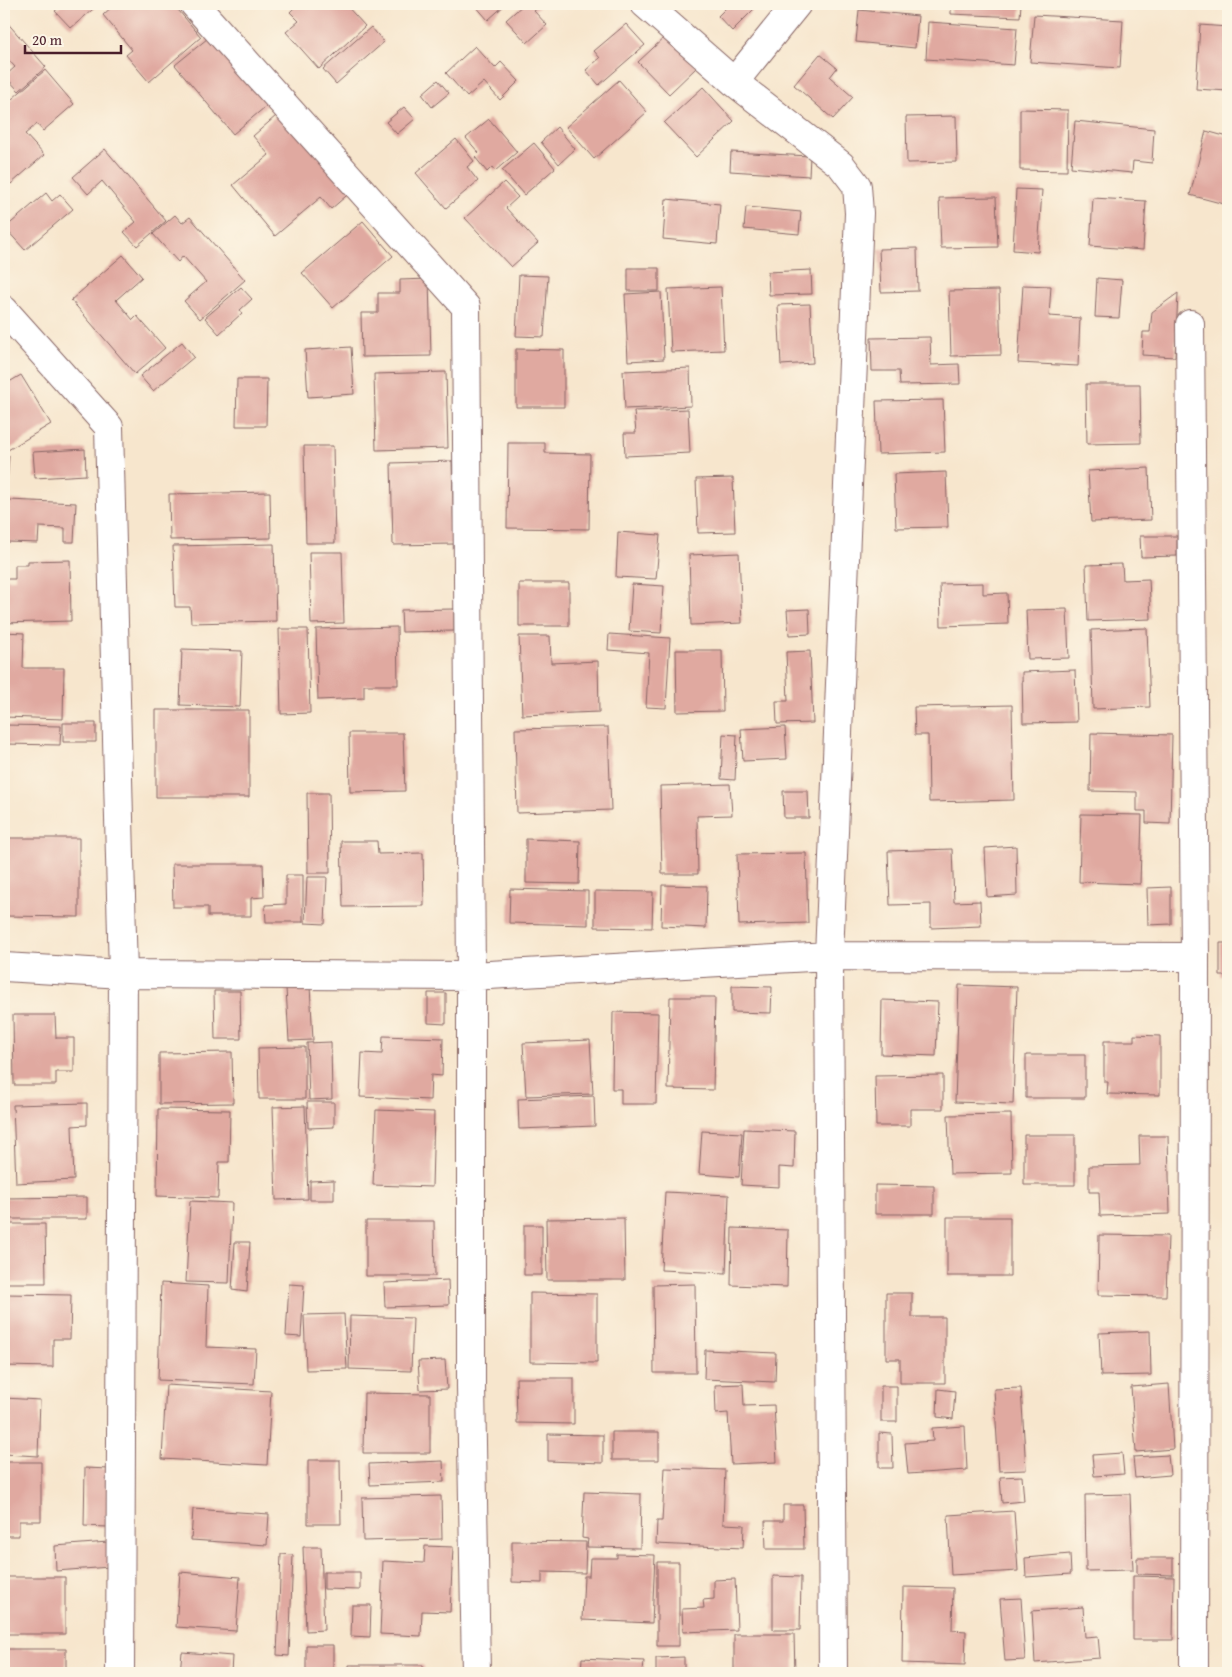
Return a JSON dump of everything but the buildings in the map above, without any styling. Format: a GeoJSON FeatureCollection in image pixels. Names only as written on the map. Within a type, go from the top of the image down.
{"type":"FeatureCollection","features":[{"type":"Feature","properties":{"kind":"street"},"geometry":{"type":"LineString","coordinates":[[194,4],[466,307],[471,976],[471,1386],[476,1673]]}},
{"type":"Feature","properties":{"kind":"street"},"geometry":{"type":"LineString","coordinates":[[645,4],[734,82],[841,165],[856,186],[859,212],[829,956],[833,1673]]}},
{"type":"Feature","properties":{"kind":"street"},"geometry":{"type":"LineString","coordinates":[[734,82],[797,4]]}},
{"type":"Feature","properties":{"kind":"street"},"geometry":{"type":"LineString","coordinates":[[4,310],[109,427],[123,974],[120,1673]]}},
{"type":"Feature","properties":{"kind":"street"},"geometry":{"type":"LineString","coordinates":[[1190,324],[1195,957],[1194,1673]]}},
{"type":"Feature","properties":{"kind":"street"},"geometry":{"type":"LineString","coordinates":[[4,967],[123,974],[471,976],[829,956],[1195,957]]}}]}
